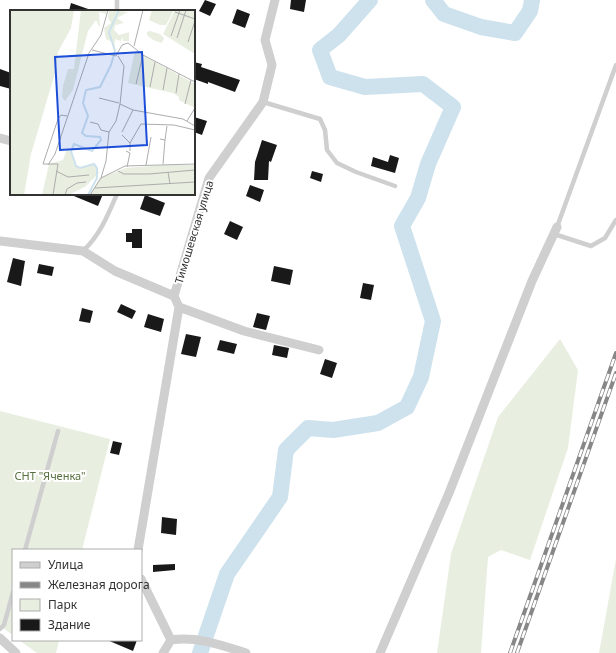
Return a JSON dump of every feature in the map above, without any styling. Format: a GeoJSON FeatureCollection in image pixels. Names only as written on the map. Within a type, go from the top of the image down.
{"type":"FeatureCollection","features":[{"type":"Feature","properties":{"kind":"street","name":"Тимошевская улица"},"geometry":{"type":"LineString","coordinates":[[179,307],[174,296],[209,178],[263,102],[272,65],[265,40],[275,0]]}},
{"type":"Feature","properties":{"kind":"street"},"geometry":{"type":"LineString","coordinates":[[0,138],[10,141]]}},
{"type":"Feature","properties":{"kind":"street"},"geometry":{"type":"LineString","coordinates":[[380,653],[449,494],[532,281],[555,230]]}},
{"type":"Feature","properties":{"kind":"street"},"geometry":{"type":"LineString","coordinates":[[0,241],[83,251],[115,271],[174,296]]}},
{"type":"Feature","properties":{"kind":"street"},"geometry":{"type":"LineString","coordinates":[[138,549],[179,307],[244,331],[319,350]]}},
{"type":"Feature","properties":{"kind":"street"},"geometry":{"type":"LineString","coordinates":[[142,581],[171,640]]}},
{"type":"Feature","properties":{"kind":"street"},"geometry":{"type":"LineString","coordinates":[[0,638],[16,653]]}},
{"type":"Feature","properties":{"kind":"street"},"geometry":{"type":"LineString","coordinates":[[171,640],[186,638],[199,640],[218,644],[246,653]]}},
{"type":"Feature","properties":{"kind":"street"},"geometry":{"type":"LineString","coordinates":[[163,653],[171,640]]}},
{"type":"Feature","properties":{"kind":"lane"},"geometry":{"type":"LineString","coordinates":[[616,65],[555,230],[591,246],[605,238],[616,220]]}},
{"type":"Feature","properties":{"kind":"lane"},"geometry":{"type":"LineString","coordinates":[[263,102],[320,119],[325,130],[327,150],[337,163],[356,172],[395,186]]}},
{"type":"Feature","properties":{"kind":"lane"},"geometry":{"type":"LineString","coordinates":[[83,251],[94,241],[118,195]]}},
{"type":"Feature","properties":{"kind":"lane"},"geometry":{"type":"LineString","coordinates":[[25,549],[58,431]]}},
{"type":"Feature","properties":{"kind":"lane"},"geometry":{"type":"LineString","coordinates":[[0,629],[4,625],[12,596]]}},
{"type":"Feature","properties":{"kind":"green space"},"geometry":{"type":"Polygon","coordinates":[[[560,339],[578,370],[568,448],[530,560],[501,550],[488,557],[481,653],[437,653],[451,554],[498,417],[560,339]]]}},
{"type":"Feature","properties":{"kind":"green space","name":"СНТ \"Яченка\""},"geometry":{"type":"Polygon","coordinates":[[[0,411],[110,439],[82,549],[12,549],[12,634],[0,626],[0,411]]]}},
{"type":"Feature","properties":{"kind":"green space"},"geometry":{"type":"Polygon","coordinates":[[[616,559],[616,653],[599,653],[616,559]]]}},
{"type":"Feature","properties":{"kind":"green space"},"geometry":{"type":"Polygon","coordinates":[[[20,641],[59,641],[56,653],[37,653],[20,641]]]}},
{"type":"Feature","properties":{"kind":"building"},"geometry":{"type":"Polygon","coordinates":[[[205,0],[216,4],[210,16],[199,11],[205,0]]]}},
{"type":"Feature","properties":{"kind":"building"},"geometry":{"type":"Polygon","coordinates":[[[291,0],[306,0],[304,12],[290,9],[291,0]]]}},
{"type":"Feature","properties":{"kind":"building"},"geometry":{"type":"Polygon","coordinates":[[[71,3],[91,10],[69,10],[71,3]]]}},
{"type":"Feature","properties":{"kind":"building"},"geometry":{"type":"Polygon","coordinates":[[[237,9],[250,14],[245,28],[232,23],[237,9]]]}},
{"type":"Feature","properties":{"kind":"building"},"geometry":{"type":"Polygon","coordinates":[[[195,62],[202,64],[201,67],[240,80],[235,92],[208,82],[208,84],[195,79],[195,62]]]}},
{"type":"Feature","properties":{"kind":"building"},"geometry":{"type":"Polygon","coordinates":[[[0,69],[10,73],[10,89],[0,86],[0,69]]]}},
{"type":"Feature","properties":{"kind":"building"},"geometry":{"type":"Polygon","coordinates":[[[195,117],[207,121],[202,135],[195,132],[195,117]]]}},
{"type":"Feature","properties":{"kind":"building"},"geometry":{"type":"Polygon","coordinates":[[[262,140],[277,145],[271,162],[269,161],[268,180],[254,180],[255,162],[262,140]]]}},
{"type":"Feature","properties":{"kind":"building"},"geometry":{"type":"Polygon","coordinates":[[[390,155],[399,158],[395,173],[371,166],[373,157],[388,162],[390,155]]]}},
{"type":"Feature","properties":{"kind":"building"},"geometry":{"type":"Polygon","coordinates":[[[312,171],[323,174],[321,182],[310,178],[312,171]]]}},
{"type":"Feature","properties":{"kind":"building"},"geometry":{"type":"Polygon","coordinates":[[[250,185],[264,190],[260,202],[246,196],[250,185]]]}},
{"type":"Feature","properties":{"kind":"building"},"geometry":{"type":"Polygon","coordinates":[[[71,195],[103,195],[98,206],[71,195]]]}},
{"type":"Feature","properties":{"kind":"building"},"geometry":{"type":"Polygon","coordinates":[[[145,195],[165,203],[160,216],[140,209],[145,195]]]}},
{"type":"Feature","properties":{"kind":"building"},"geometry":{"type":"Polygon","coordinates":[[[230,221],[243,227],[237,240],[224,234],[230,221]]]}},
{"type":"Feature","properties":{"kind":"building"},"geometry":{"type":"Polygon","coordinates":[[[132,229],[142,229],[142,248],[132,248],[132,242],[126,242],[126,233],[132,233],[132,229]]]}},
{"type":"Feature","properties":{"kind":"building"},"geometry":{"type":"Polygon","coordinates":[[[13,258],[25,261],[21,286],[7,282],[13,258]]]}},
{"type":"Feature","properties":{"kind":"building"},"geometry":{"type":"Polygon","coordinates":[[[39,264],[54,267],[52,276],[37,273],[39,264]]]}},
{"type":"Feature","properties":{"kind":"building"},"geometry":{"type":"Polygon","coordinates":[[[274,266],[293,270],[290,285],[271,281],[274,266]]]}},
{"type":"Feature","properties":{"kind":"building"},"geometry":{"type":"Polygon","coordinates":[[[363,283],[374,285],[371,300],[360,298],[363,283]]]}},
{"type":"Feature","properties":{"kind":"building"},"geometry":{"type":"Polygon","coordinates":[[[121,304],[136,311],[132,319],[117,312],[121,304]]]}},
{"type":"Feature","properties":{"kind":"building"},"geometry":{"type":"Polygon","coordinates":[[[82,308],[93,311],[90,323],[79,321],[82,308]]]}},
{"type":"Feature","properties":{"kind":"building"},"geometry":{"type":"Polygon","coordinates":[[[257,313],[270,316],[266,330],[253,327],[257,313]]]}},
{"type":"Feature","properties":{"kind":"building"},"geometry":{"type":"Polygon","coordinates":[[[148,314],[164,319],[161,332],[144,327],[148,314]]]}},
{"type":"Feature","properties":{"kind":"building"},"geometry":{"type":"Polygon","coordinates":[[[186,334],[201,337],[196,357],[181,354],[186,334]]]}},
{"type":"Feature","properties":{"kind":"building"},"geometry":{"type":"Polygon","coordinates":[[[220,340],[237,344],[234,354],[217,350],[220,340]]]}},
{"type":"Feature","properties":{"kind":"building"},"geometry":{"type":"Polygon","coordinates":[[[274,345],[289,348],[287,358],[272,355],[274,345]]]}},
{"type":"Feature","properties":{"kind":"building"},"geometry":{"type":"Polygon","coordinates":[[[325,359],[337,363],[332,378],[320,374],[325,359]]]}},
{"type":"Feature","properties":{"kind":"building"},"geometry":{"type":"Polygon","coordinates":[[[113,441],[122,443],[119,455],[110,453],[113,441]]]}},
{"type":"Feature","properties":{"kind":"building"},"geometry":{"type":"Polygon","coordinates":[[[162,517],[177,519],[176,535],[161,533],[162,517]]]}},
{"type":"Feature","properties":{"kind":"building"},"geometry":{"type":"Polygon","coordinates":[[[175,564],[175,570],[153,572],[153,565],[175,564]]]}},
{"type":"Feature","properties":{"kind":"building"},"geometry":{"type":"Polygon","coordinates":[[[109,641],[137,641],[133,651],[109,641]]]}},
{"type":"Feature","properties":{"kind":"waterway"},"geometry":{"type":"LineString","coordinates":[[200,653],[227,574],[280,497],[286,450],[308,428],[333,430],[378,423],[407,407],[421,377],[433,321],[402,226],[418,198],[428,164],[453,107],[423,84],[365,87],[330,77],[320,50],[339,35],[370,0]]}},
{"type":"Feature","properties":{"kind":"waterway"},"geometry":{"type":"LineString","coordinates":[[433,0],[444,14],[481,27],[515,33],[530,11],[532,0]]}},
{"type":"Feature","properties":{"kind":"railway"},"geometry":{"type":"LineString","coordinates":[[510,653],[616,353]]}},
{"type":"Feature","properties":{"kind":"railway"},"geometry":{"type":"LineString","coordinates":[[517,653],[616,373]]}}]}
